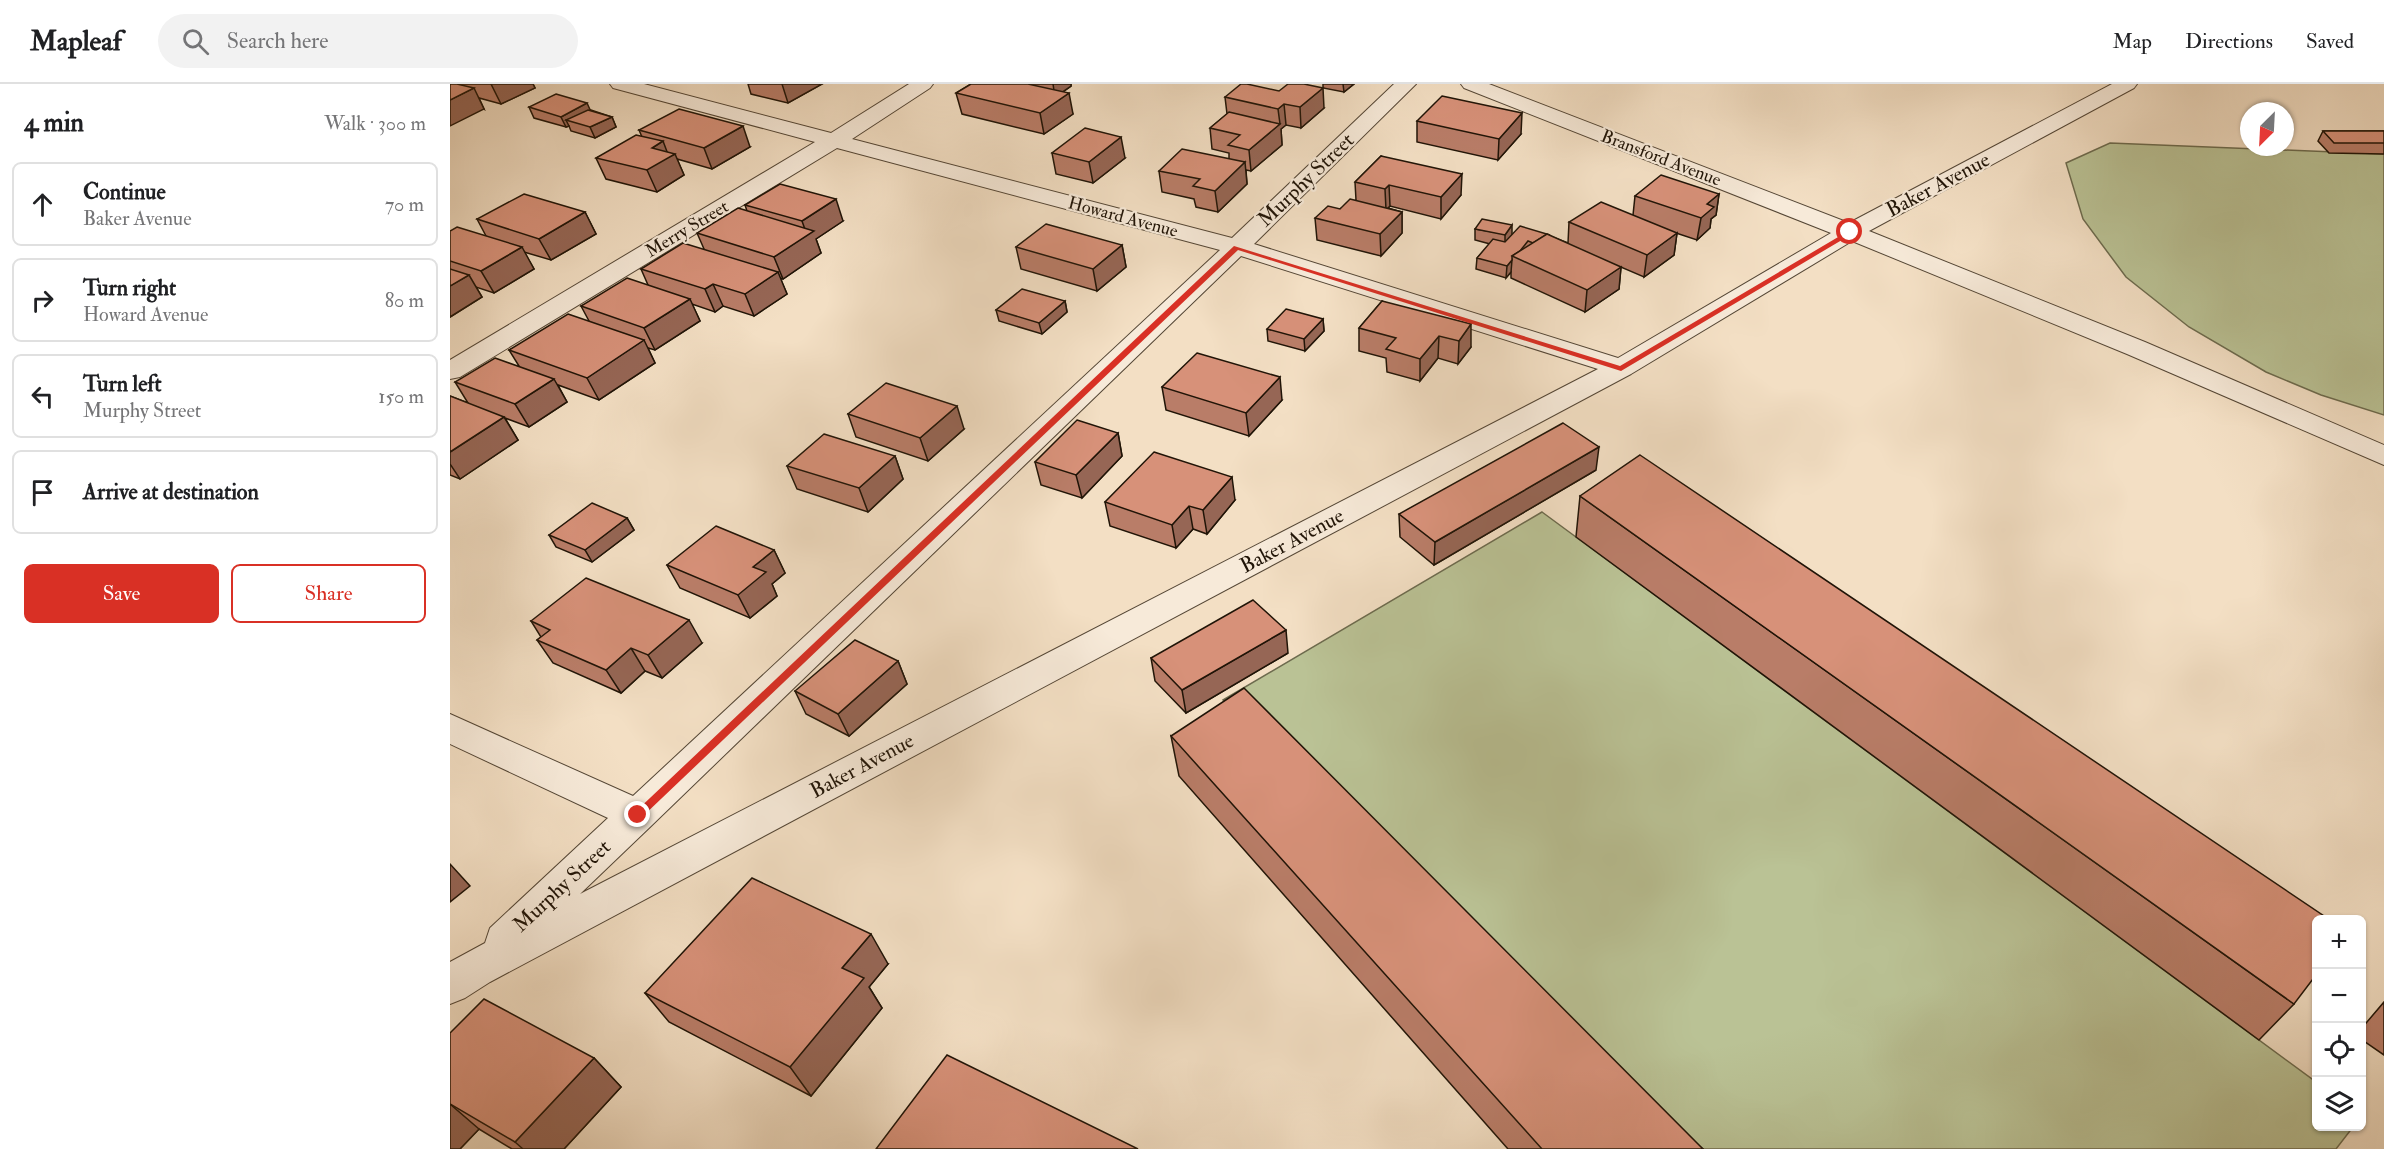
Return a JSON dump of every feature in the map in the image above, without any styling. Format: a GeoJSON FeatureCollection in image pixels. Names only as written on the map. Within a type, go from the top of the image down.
{"type":"FeatureCollection","features":[{"type":"Feature","properties":{"kind":"street","name":"Howard Avenue"},"geometry":{"type":"LineString","coordinates":[[620,84],[1237,247],[1621,368]]}},
{"type":"Feature","properties":{"kind":"street","name":"Merry Street"},"geometry":{"type":"LineString","coordinates":[[450,371],[833,141],[923,84]]}},
{"type":"Feature","properties":{"kind":"street","name":"Murphy Street"},"geometry":{"type":"LineString","coordinates":[[462,977],[638,815],[1406,84]]}},
{"type":"Feature","properties":{"kind":"street","name":"Bransford Avenue"},"geometry":{"type":"LineString","coordinates":[[1471,84],[1850,232],[2136,348],[2384,456]]}},
{"type":"Feature","properties":{"kind":"street","name":"Baker Avenue"},"geometry":{"type":"LineString","coordinates":[[462,977],[1621,368],[1850,232],[2127,84]]}},
{"type":"Feature","properties":{"kind":"street"},"geometry":{"type":"LineString","coordinates":[[450,728],[638,815]]}},
{"type":"Feature","properties":{"kind":"green space"},"geometry":{"type":"Polygon","coordinates":[[[2110,143],[2240,148],[2240,156],[2294,156],[2294,150],[2384,154],[2384,415],[2321,395],[2266,372],[2189,327],[2126,277],[2083,219],[2066,163],[2110,143]]]}},
{"type":"Feature","properties":{"kind":"green space"},"geometry":{"type":"Polygon","coordinates":[[[1542,512],[2312,1079],[2312,1131],[2350,1131],[2336,1149],[1658,1149],[1223,700],[1542,512]]]}},
{"type":"Feature","properties":{"kind":"building"},"geometry":{"type":"Polygon","coordinates":[[[450,84],[457,84],[474,88],[450,100],[450,84]]]}},
{"type":"Feature","properties":{"kind":"building"},"geometry":{"type":"Polygon","coordinates":[[[971,84],[1028,84],[1069,93],[1040,113],[956,93],[971,84]]]}},
{"type":"Feature","properties":{"kind":"building"},"geometry":{"type":"Polygon","coordinates":[[[1241,84],[1279,91],[1288,84],[1304,84],[1323,88],[1300,107],[1284,104],[1278,109],[1225,97],[1241,84]]]}},
{"type":"Feature","properties":{"kind":"building"},"geometry":{"type":"Polygon","coordinates":[[[556,94],[587,103],[561,117],[529,107],[556,94]]]}},
{"type":"Feature","properties":{"kind":"building"},"geometry":{"type":"Polygon","coordinates":[[[1442,96],[1522,113],[1499,139],[1417,121],[1442,96]]]}},
{"type":"Feature","properties":{"kind":"building"},"geometry":{"type":"Polygon","coordinates":[[[679,109],[743,126],[704,148],[639,130],[679,109]]]}},
{"type":"Feature","properties":{"kind":"building"},"geometry":{"type":"Polygon","coordinates":[[[588,110],[612,117],[590,127],[566,120],[588,110]]]}},
{"type":"Feature","properties":{"kind":"building"},"geometry":{"type":"Polygon","coordinates":[[[1229,112],[1280,124],[1249,150],[1228,145],[1240,135],[1210,128],[1229,112]]]}},
{"type":"Feature","properties":{"kind":"building"},"geometry":{"type":"Polygon","coordinates":[[[1085,128],[1121,137],[1089,162],[1052,153],[1085,128]]]}},
{"type":"Feature","properties":{"kind":"building"},"geometry":{"type":"Polygon","coordinates":[[[2323,131],[2384,131],[2384,143],[2334,143],[2323,131]]]}},
{"type":"Feature","properties":{"kind":"building"},"geometry":{"type":"Polygon","coordinates":[[[636,135],[663,141],[652,148],[675,154],[647,170],[596,158],[636,135]]]}},
{"type":"Feature","properties":{"kind":"building"},"geometry":{"type":"Polygon","coordinates":[[[1182,149],[1245,162],[1215,191],[1193,186],[1200,179],[1159,171],[1182,149]]]}},
{"type":"Feature","properties":{"kind":"building"},"geometry":{"type":"Polygon","coordinates":[[[1381,156],[1462,174],[1441,197],[1389,185],[1385,189],[1355,182],[1381,156]]]}},
{"type":"Feature","properties":{"kind":"building"},"geometry":{"type":"Polygon","coordinates":[[[1661,175],[1719,194],[1707,204],[1714,207],[1701,218],[1635,196],[1661,175]]]}},
{"type":"Feature","properties":{"kind":"building"},"geometry":{"type":"Polygon","coordinates":[[[780,184],[836,199],[802,221],[745,205],[780,184]]]}},
{"type":"Feature","properties":{"kind":"building"},"geometry":{"type":"Polygon","coordinates":[[[524,194],[585,212],[539,239],[477,219],[524,194]]]}},
{"type":"Feature","properties":{"kind":"building"},"geometry":{"type":"Polygon","coordinates":[[[1350,199],[1402,212],[1380,234],[1315,218],[1328,206],[1340,209],[1350,199]]]}},
{"type":"Feature","properties":{"kind":"building"},"geometry":{"type":"Polygon","coordinates":[[[1601,202],[1677,233],[1647,255],[1569,222],[1601,202]]]}},
{"type":"Feature","properties":{"kind":"building"},"geometry":{"type":"Polygon","coordinates":[[[738,208],[814,231],[774,257],[697,233],[738,208]]]}},
{"type":"Feature","properties":{"kind":"building"},"geometry":{"type":"Polygon","coordinates":[[[1482,219],[1512,225],[1505,235],[1475,229],[1482,219]]]}},
{"type":"Feature","properties":{"kind":"building"},"geometry":{"type":"Polygon","coordinates":[[[1046,224],[1122,245],[1093,269],[1016,247],[1046,224]]]}},
{"type":"Feature","properties":{"kind":"building"},"geometry":{"type":"Polygon","coordinates":[[[1520,226],[1547,234],[1533,243],[1528,241],[1520,251],[1512,256],[1507,266],[1477,258],[1493,239],[1505,242],[1520,226]]]}},
{"type":"Feature","properties":{"kind":"building"},"geometry":{"type":"Polygon","coordinates":[[[457,227],[522,247],[481,271],[450,261],[450,231],[457,227]]]}},
{"type":"Feature","properties":{"kind":"building"},"geometry":{"type":"Polygon","coordinates":[[[1547,234],[1621,267],[1587,290],[1512,256],[1547,234]]]}},
{"type":"Feature","properties":{"kind":"building"},"geometry":{"type":"Polygon","coordinates":[[[683,243],[778,272],[745,294],[713,284],[705,289],[641,269],[683,243]]]}},
{"type":"Feature","properties":{"kind":"building"},"geometry":{"type":"Polygon","coordinates":[[[450,269],[469,275],[450,286],[450,269]]]}},
{"type":"Feature","properties":{"kind":"building"},"geometry":{"type":"Polygon","coordinates":[[[627,278],[690,299],[644,328],[581,306],[627,278]]]}},
{"type":"Feature","properties":{"kind":"building"},"geometry":{"type":"Polygon","coordinates":[[[1022,289],[1065,301],[1039,323],[996,310],[1022,289]]]}},
{"type":"Feature","properties":{"kind":"building"},"geometry":{"type":"Polygon","coordinates":[[[1382,301],[1471,324],[1459,341],[1439,336],[1420,359],[1386,349],[1396,338],[1359,328],[1382,301]]]}},
{"type":"Feature","properties":{"kind":"building"},"geometry":{"type":"Polygon","coordinates":[[[1286,309],[1323,319],[1304,339],[1267,329],[1286,309]]]}},
{"type":"Feature","properties":{"kind":"building"},"geometry":{"type":"Polygon","coordinates":[[[568,314],[644,340],[587,378],[509,350],[568,314]]]}},
{"type":"Feature","properties":{"kind":"building"},"geometry":{"type":"Polygon","coordinates":[[[1197,353],[1280,377],[1246,413],[1162,387],[1197,353]]]}},
{"type":"Feature","properties":{"kind":"building"},"geometry":{"type":"Polygon","coordinates":[[[495,358],[554,379],[515,404],[455,382],[495,358]]]}},
{"type":"Feature","properties":{"kind":"building"},"geometry":{"type":"Polygon","coordinates":[[[886,383],[957,406],[920,438],[848,414],[886,383]]]}},
{"type":"Feature","properties":{"kind":"building"},"geometry":{"type":"Polygon","coordinates":[[[450,396],[504,417],[450,452],[450,396]]]}},
{"type":"Feature","properties":{"kind":"building"},"geometry":{"type":"Polygon","coordinates":[[[1077,420],[1118,433],[1076,475],[1035,462],[1077,420]]]}},
{"type":"Feature","properties":{"kind":"building"},"geometry":{"type":"Polygon","coordinates":[[[1563,423],[1599,447],[1435,542],[1399,514],[1563,423]]]}},
{"type":"Feature","properties":{"kind":"building"},"geometry":{"type":"Polygon","coordinates":[[[824,434],[895,456],[859,488],[787,466],[824,434]]]}},
{"type":"Feature","properties":{"kind":"building"},"geometry":{"type":"Polygon","coordinates":[[[1154,452],[1232,477],[1203,510],[1189,506],[1172,525],[1105,502],[1154,452]]]}},
{"type":"Feature","properties":{"kind":"building"},"geometry":{"type":"Polygon","coordinates":[[[1640,455],[2323,915],[2312,915],[2312,980],[2294,1004],[1580,496],[1640,455]]]}},
{"type":"Feature","properties":{"kind":"building"},"geometry":{"type":"Polygon","coordinates":[[[592,503],[627,518],[585,550],[549,535],[592,503]]]}},
{"type":"Feature","properties":{"kind":"building"},"geometry":{"type":"Polygon","coordinates":[[[716,526],[774,550],[753,567],[766,572],[738,595],[667,565],[716,526]]]}},
{"type":"Feature","properties":{"kind":"building"},"geometry":{"type":"Polygon","coordinates":[[[586,578],[689,620],[648,655],[631,648],[606,670],[537,640],[550,630],[531,621],[586,578]]]}},
{"type":"Feature","properties":{"kind":"building"},"geometry":{"type":"Polygon","coordinates":[[[1253,600],[1286,630],[1182,690],[1151,658],[1253,600]]]}},
{"type":"Feature","properties":{"kind":"building"},"geometry":{"type":"Polygon","coordinates":[[[855,640],[898,661],[838,714],[795,691],[855,640]]]}},
{"type":"Feature","properties":{"kind":"building"},"geometry":{"type":"Polygon","coordinates":[[[1244,688],[1703,1149],[1542,1149],[1171,736],[1244,688]]]}},
{"type":"Feature","properties":{"kind":"building"},"geometry":{"type":"Polygon","coordinates":[[[752,878],[871,934],[842,968],[864,978],[790,1067],[645,993],[752,878]]]}},
{"type":"Feature","properties":{"kind":"building"},"geometry":{"type":"Polygon","coordinates":[[[484,999],[594,1058],[515,1142],[450,1104],[450,1033],[484,999]]]}},
{"type":"Feature","properties":{"kind":"building"},"geometry":{"type":"Polygon","coordinates":[[[947,1055],[1138,1149],[876,1149],[947,1055]]]}},
{"type":"Feature","properties":{"kind":"route"},"geometry":{"type":"LineString","coordinates":[[638,815],[1237,247],[1621,368],[1850,232]]}}]}
